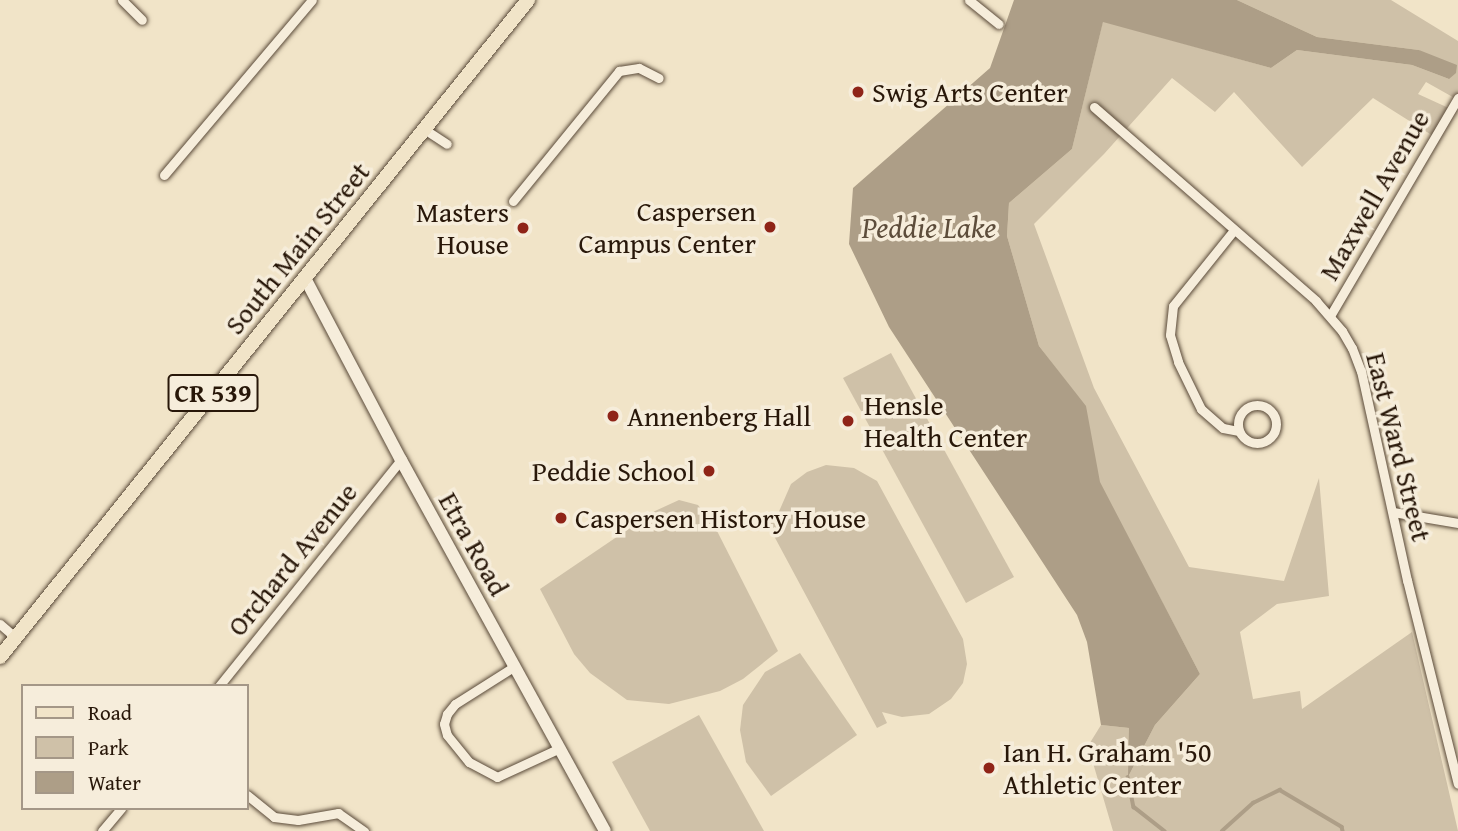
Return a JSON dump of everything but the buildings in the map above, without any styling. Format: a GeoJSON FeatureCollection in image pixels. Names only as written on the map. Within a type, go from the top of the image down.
{"type":"FeatureCollection","features":[{"type":"Feature","properties":{"kind":"main road","name":"South Main Street"},"geometry":{"type":"LineString","coordinates":[[0,657],[528,0]]}},
{"type":"Feature","properties":{"kind":"main road","name":"Etra Road"},"geometry":{"type":"LineString","coordinates":[[304,278],[605,831]]}},
{"type":"Feature","properties":{"kind":"street"},"geometry":{"type":"LineString","coordinates":[[122,0],[142,20]]}},
{"type":"Feature","properties":{"kind":"street"},"geometry":{"type":"LineString","coordinates":[[164,175],[312,0]]}},
{"type":"Feature","properties":{"kind":"street"},"geometry":{"type":"LineString","coordinates":[[969,0],[999,24]]}},
{"type":"Feature","properties":{"kind":"street"},"geometry":{"type":"LineString","coordinates":[[513,201],[619,71],[639,68],[659,78]]}},
{"type":"Feature","properties":{"kind":"street","name":"Maxwell Avenue"},"geometry":{"type":"LineString","coordinates":[[1330,316],[1458,98]]}},
{"type":"Feature","properties":{"kind":"street","name":"East Ward Street"},"geometry":{"type":"LineString","coordinates":[[1094,107],[1330,316],[1352,348],[1361,372],[1458,784]]}},
{"type":"Feature","properties":{"kind":"street"},"geometry":{"type":"LineString","coordinates":[[1234,230],[1176,300],[1171,314],[1170,335],[1178,362],[1201,409],[1223,428],[1238,431],[1253,443],[1265,441],[1276,427],[1274,415],[1260,405],[1248,406],[1240,414],[1238,431]]}},
{"type":"Feature","properties":{"kind":"street","name":"Orchard Avenue"},"geometry":{"type":"LineString","coordinates":[[221,684],[401,460]]}},
{"type":"Feature","properties":{"kind":"street"},"geometry":{"type":"LineString","coordinates":[[1393,512],[1458,523]]}},
{"type":"Feature","properties":{"kind":"street"},"geometry":{"type":"LineString","coordinates":[[0,624],[15,637]]}},
{"type":"Feature","properties":{"kind":"street"},"geometry":{"type":"LineString","coordinates":[[515,666],[455,704],[447,714],[444,724],[447,735],[469,762],[497,777],[560,748]]}},
{"type":"Feature","properties":{"kind":"street"},"geometry":{"type":"LineString","coordinates":[[248,796],[284,829]]}},
{"type":"Feature","properties":{"kind":"street"},"geometry":{"type":"LineString","coordinates":[[102,831],[119,810]]}},
{"type":"Feature","properties":{"kind":"street"},"geometry":{"type":"LineString","coordinates":[[274,817],[298,820],[338,813],[364,831]]}},
{"type":"Feature","properties":{"kind":"green space"},"geometry":{"type":"Polygon","coordinates":[[[1237,0],[1391,0],[1458,41],[1458,100],[1426,82],[1418,94],[1453,110],[1438,139],[1373,98],[1302,167],[1234,92],[1215,112],[1172,78],[1104,154],[1034,224],[1094,388],[1189,567],[1284,581],[1319,478],[1329,596],[1277,604],[1240,632],[1253,699],[1300,691],[1302,709],[1412,632],[1458,831],[1113,831],[1088,746],[1101,725],[1129,728],[1129,775],[1155,725],[1200,674],[1099,482],[1085,406],[1039,346],[1007,236],[1009,203],[1072,149],[1103,21],[1271,68],[1297,50],[1412,65],[1449,79],[1419,50],[1317,37],[1237,0]]]}},
{"type":"Feature","properties":{"kind":"green space"},"geometry":{"type":"Polygon","coordinates":[[[891,353],[1014,577],[966,603],[843,378],[891,353]]]}},
{"type":"Feature","properties":{"kind":"green space"},"geometry":{"type":"Polygon","coordinates":[[[826,465],[854,468],[877,481],[963,639],[967,664],[963,683],[951,699],[929,714],[902,717],[882,712],[887,723],[877,728],[766,521],[777,516],[791,484],[807,472],[826,465]]]}},
{"type":"Feature","properties":{"kind":"green space"},"geometry":{"type":"Polygon","coordinates":[[[679,500],[698,505],[715,527],[778,651],[743,679],[720,691],[669,704],[627,700],[590,673],[574,654],[540,589],[655,511],[679,500]]]}},
{"type":"Feature","properties":{"kind":"green space"},"geometry":{"type":"Polygon","coordinates":[[[800,653],[857,735],[771,796],[746,762],[740,730],[743,705],[765,672],[800,653]]]}},
{"type":"Feature","properties":{"kind":"green space"},"geometry":{"type":"Polygon","coordinates":[[[699,715],[764,831],[650,831],[612,762],[699,715]]]}},
{"type":"Feature","properties":{"kind":"water","name":"Peddie Lake"},"geometry":{"type":"Polygon","coordinates":[[[1014,0],[1237,0],[1317,37],[1419,50],[1457,65],[1456,73],[1449,79],[1412,65],[1297,50],[1271,68],[1103,22],[1072,149],[1009,203],[1007,236],[1039,346],[1086,406],[1100,482],[1200,674],[1155,725],[1128,777],[1129,728],[1101,725],[1087,642],[1077,615],[889,327],[849,244],[853,188],[990,68],[1014,0]]]}},
{"type":"Feature","properties":{"kind":"waterway"},"geometry":{"type":"LineString","coordinates":[[1128,777],[1134,807],[1165,831]]}},
{"type":"Feature","properties":{"kind":"waterway"},"geometry":{"type":"LineString","coordinates":[[1222,831],[1253,803],[1280,790],[1342,827],[1343,831]]}},
{"type":"Feature","properties":{"kind":"place","name":"Swig Arts Center"},"geometry":{"type":"Point","coordinates":[858,92]}},
{"type":"Feature","properties":{"kind":"place","name":"Caspersen Campus Center"},"geometry":{"type":"Point","coordinates":[770,227]}},
{"type":"Feature","properties":{"kind":"place","name":"Masters House"},"geometry":{"type":"Point","coordinates":[523,228]}},
{"type":"Feature","properties":{"kind":"place","name":"Annenberg Hall"},"geometry":{"type":"Point","coordinates":[613,416]}},
{"type":"Feature","properties":{"kind":"place","name":"Hensle Health Center"},"geometry":{"type":"Point","coordinates":[848,421]}},
{"type":"Feature","properties":{"kind":"place","name":"Peddie School"},"geometry":{"type":"Point","coordinates":[709,471]}},
{"type":"Feature","properties":{"kind":"place","name":"Caspersen History House"},"geometry":{"type":"Point","coordinates":[561,518]}},
{"type":"Feature","properties":{"kind":"place","name":"Ian H. Graham '50 Athletic Center"},"geometry":{"type":"Point","coordinates":[989,768]}}]}
